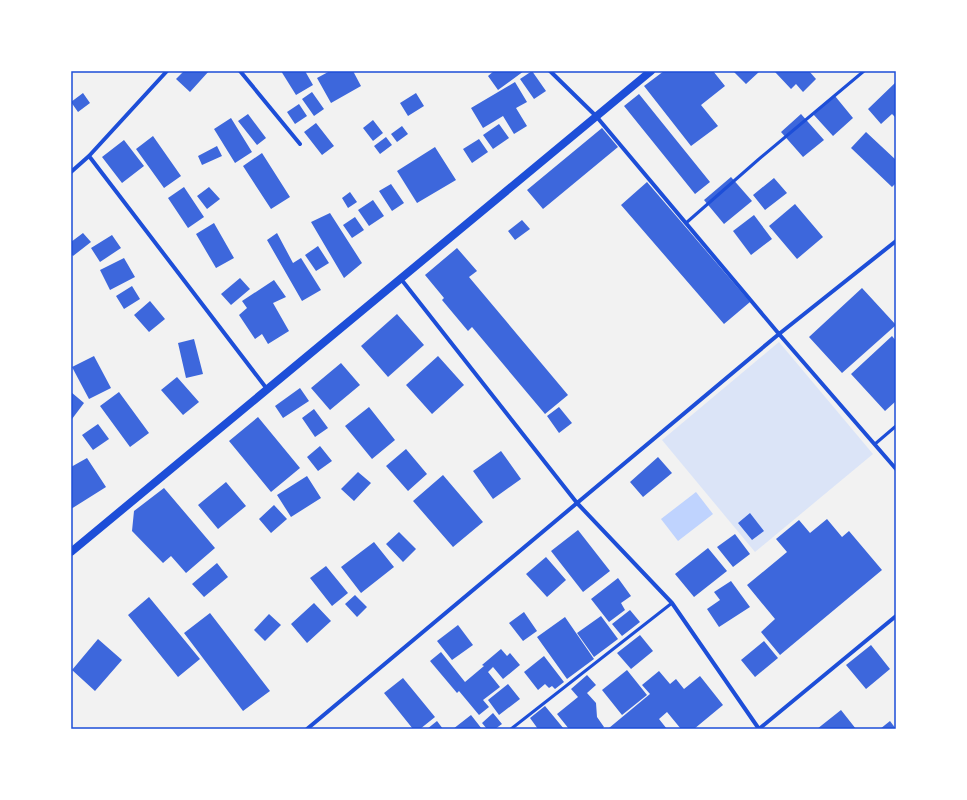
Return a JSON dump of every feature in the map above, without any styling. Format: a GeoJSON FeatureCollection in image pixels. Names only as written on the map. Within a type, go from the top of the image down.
{"type":"FeatureCollection","features":[{"type":"Feature","properties":{"kind":"main road"},"geometry":{"type":"LineString","coordinates":[[71,552],[650,71]]}},
{"type":"Feature","properties":{"kind":"street"},"geometry":{"type":"LineString","coordinates":[[71,172],[89,156],[167,71]]}},
{"type":"Feature","properties":{"kind":"street"},"geometry":{"type":"LineString","coordinates":[[240,71],[300,144]]}},
{"type":"Feature","properties":{"kind":"street"},"geometry":{"type":"LineString","coordinates":[[550,71],[596,116],[779,334],[896,469]]}},
{"type":"Feature","properties":{"kind":"street"},"geometry":{"type":"LineString","coordinates":[[89,156],[267,389]]}},
{"type":"Feature","properties":{"kind":"street"},"geometry":{"type":"LineString","coordinates":[[307,729],[779,334],[896,242]]}},
{"type":"Feature","properties":{"kind":"street"},"geometry":{"type":"LineString","coordinates":[[401,278],[577,503],[672,603],[759,729],[896,616]]}},
{"type":"Feature","properties":{"kind":"lane"},"geometry":{"type":"LineString","coordinates":[[686,223],[759,159],[864,71]]}},
{"type":"Feature","properties":{"kind":"lane"},"geometry":{"type":"LineString","coordinates":[[874,444],[896,426]]}},
{"type":"Feature","properties":{"kind":"lane"},"geometry":{"type":"LineString","coordinates":[[511,729],[672,603]]}},
{"type":"Feature","properties":{"kind":"shaded area"},"geometry":{"type":"Polygon","coordinates":[[[779,342],[873,454],[755,552],[662,440],[779,342]]]}},
{"type":"Feature","properties":{"kind":"water"},"geometry":{"type":"Polygon","coordinates":[[[696,492],[713,514],[678,541],[661,519],[696,492]]]}},
{"type":"Feature","properties":{"kind":"building"},"geometry":{"type":"Polygon","coordinates":[[[184,71],[209,71],[190,92],[176,79],[184,71]]]}},
{"type":"Feature","properties":{"kind":"building"},"geometry":{"type":"Polygon","coordinates":[[[281,71],[305,71],[313,85],[296,95],[281,71]]]}},
{"type":"Feature","properties":{"kind":"building"},"geometry":{"type":"Polygon","coordinates":[[[330,71],[353,71],[361,86],[331,103],[317,78],[330,71]]]}},
{"type":"Feature","properties":{"kind":"building"},"geometry":{"type":"Polygon","coordinates":[[[494,71],[524,71],[498,90],[488,76],[494,71]]]}},
{"type":"Feature","properties":{"kind":"building"},"geometry":{"type":"Polygon","coordinates":[[[532,71],[546,91],[534,99],[520,79],[532,71]]]}},
{"type":"Feature","properties":{"kind":"building"},"geometry":{"type":"Polygon","coordinates":[[[664,71],[713,71],[725,86],[701,105],[718,126],[691,146],[644,86],[664,71]]]}},
{"type":"Feature","properties":{"kind":"building"},"geometry":{"type":"Polygon","coordinates":[[[733,71],[760,71],[746,84],[733,71]]]}},
{"type":"Feature","properties":{"kind":"building"},"geometry":{"type":"Polygon","coordinates":[[[809,71],[816,79],[803,92],[796,84],[791,89],[775,72],[809,71]]]}},
{"type":"Feature","properties":{"kind":"building"},"geometry":{"type":"Polygon","coordinates":[[[515,82],[527,102],[516,108],[527,126],[514,134],[503,116],[483,128],[471,108],[515,82]]]}},
{"type":"Feature","properties":{"kind":"building"},"geometry":{"type":"Polygon","coordinates":[[[896,82],[896,118],[892,114],[881,124],[868,109],[896,82]]]}},
{"type":"Feature","properties":{"kind":"building"},"geometry":{"type":"Polygon","coordinates":[[[312,92],[324,109],[314,116],[302,99],[312,92]]]}},
{"type":"Feature","properties":{"kind":"building"},"geometry":{"type":"Polygon","coordinates":[[[83,93],[90,103],[78,112],[71,102],[83,93]]]}},
{"type":"Feature","properties":{"kind":"building"},"geometry":{"type":"Polygon","coordinates":[[[416,93],[424,106],[408,116],[400,103],[416,93]]]}},
{"type":"Feature","properties":{"kind":"building"},"geometry":{"type":"Polygon","coordinates":[[[639,94],[710,182],[695,194],[624,106],[639,94]]]}},
{"type":"Feature","properties":{"kind":"building"},"geometry":{"type":"Polygon","coordinates":[[[835,96],[853,118],[833,136],[813,114],[835,96]]]}},
{"type":"Feature","properties":{"kind":"building"},"geometry":{"type":"Polygon","coordinates":[[[299,104],[307,116],[295,124],[287,112],[299,104]]]}},
{"type":"Feature","properties":{"kind":"building"},"geometry":{"type":"Polygon","coordinates":[[[248,114],[266,138],[257,145],[238,121],[248,114]]]}},
{"type":"Feature","properties":{"kind":"building"},"geometry":{"type":"Polygon","coordinates":[[[801,114],[824,140],[803,157],[781,132],[801,114]]]}},
{"type":"Feature","properties":{"kind":"building"},"geometry":{"type":"Polygon","coordinates":[[[231,118],[252,152],[235,163],[214,129],[231,118]]]}},
{"type":"Feature","properties":{"kind":"building"},"geometry":{"type":"Polygon","coordinates":[[[373,120],[383,133],[373,141],[363,128],[373,120]]]}},
{"type":"Feature","properties":{"kind":"building"},"geometry":{"type":"Polygon","coordinates":[[[316,123],[334,146],[322,155],[304,132],[316,123]]]}},
{"type":"Feature","properties":{"kind":"building"},"geometry":{"type":"Polygon","coordinates":[[[499,124],[509,138],[493,149],[483,135],[499,124]]]}},
{"type":"Feature","properties":{"kind":"building"},"geometry":{"type":"Polygon","coordinates":[[[402,126],[408,134],[397,142],[391,134],[402,126]]]}},
{"type":"Feature","properties":{"kind":"building"},"geometry":{"type":"Polygon","coordinates":[[[602,128],[618,147],[543,209],[527,190],[602,128]]]}},
{"type":"Feature","properties":{"kind":"building"},"geometry":{"type":"Polygon","coordinates":[[[866,132],[896,160],[896,183],[892,187],[851,148],[866,132]]]}},
{"type":"Feature","properties":{"kind":"building"},"geometry":{"type":"Polygon","coordinates":[[[153,136],[181,176],[164,188],[136,149],[153,136]]]}},
{"type":"Feature","properties":{"kind":"building"},"geometry":{"type":"Polygon","coordinates":[[[386,137],[392,145],[380,154],[374,146],[386,137]]]}},
{"type":"Feature","properties":{"kind":"building"},"geometry":{"type":"Polygon","coordinates":[[[479,139],[488,152],[472,163],[463,149],[479,139]]]}},
{"type":"Feature","properties":{"kind":"building"},"geometry":{"type":"Polygon","coordinates":[[[124,140],[144,166],[122,183],[102,157],[124,140]]]}},
{"type":"Feature","properties":{"kind":"building"},"geometry":{"type":"Polygon","coordinates":[[[217,146],[222,156],[202,165],[198,156],[217,146]]]}},
{"type":"Feature","properties":{"kind":"building"},"geometry":{"type":"Polygon","coordinates":[[[435,147],[456,180],[417,203],[397,171],[435,147]]]}},
{"type":"Feature","properties":{"kind":"building"},"geometry":{"type":"Polygon","coordinates":[[[262,153],[290,197],[271,209],[243,166],[262,153]]]}},
{"type":"Feature","properties":{"kind":"building"},"geometry":{"type":"Polygon","coordinates":[[[731,177],[752,201],[724,224],[704,200],[731,177]]]}},
{"type":"Feature","properties":{"kind":"building"},"geometry":{"type":"Polygon","coordinates":[[[774,178],[787,193],[765,210],[753,195],[774,178]]]}},
{"type":"Feature","properties":{"kind":"building"},"geometry":{"type":"Polygon","coordinates":[[[647,182],[750,302],[724,324],[621,205],[647,182]]]}},
{"type":"Feature","properties":{"kind":"building"},"geometry":{"type":"Polygon","coordinates":[[[391,184],[404,203],[392,211],[379,191],[391,184]]]}},
{"type":"Feature","properties":{"kind":"building"},"geometry":{"type":"Polygon","coordinates":[[[184,187],[204,217],[188,228],[168,198],[184,187]]]}},
{"type":"Feature","properties":{"kind":"building"},"geometry":{"type":"Polygon","coordinates":[[[209,187],[220,199],[207,209],[197,196],[209,187]]]}},
{"type":"Feature","properties":{"kind":"building"},"geometry":{"type":"Polygon","coordinates":[[[350,192],[357,202],[348,208],[342,198],[350,192]]]}},
{"type":"Feature","properties":{"kind":"building"},"geometry":{"type":"Polygon","coordinates":[[[373,200],[384,216],[369,226],[358,210],[373,200]]]}},
{"type":"Feature","properties":{"kind":"building"},"geometry":{"type":"Polygon","coordinates":[[[795,204],[823,237],[797,259],[769,226],[795,204]]]}},
{"type":"Feature","properties":{"kind":"building"},"geometry":{"type":"Polygon","coordinates":[[[330,213],[362,263],[344,278],[311,222],[330,213]]]}},
{"type":"Feature","properties":{"kind":"building"},"geometry":{"type":"Polygon","coordinates":[[[754,215],[772,239],[751,255],[733,231],[754,215]]]}},
{"type":"Feature","properties":{"kind":"building"},"geometry":{"type":"Polygon","coordinates":[[[355,217],[364,230],[352,238],[343,225],[355,217]]]}},
{"type":"Feature","properties":{"kind":"building"},"geometry":{"type":"Polygon","coordinates":[[[522,220],[530,229],[515,240],[508,231],[522,220]]]}},
{"type":"Feature","properties":{"kind":"building"},"geometry":{"type":"Polygon","coordinates":[[[214,223],[234,258],[216,268],[196,234],[214,223]]]}},
{"type":"Feature","properties":{"kind":"building"},"geometry":{"type":"Polygon","coordinates":[[[83,233],[91,242],[73,256],[71,254],[71,242],[83,233]]]}},
{"type":"Feature","properties":{"kind":"building"},"geometry":{"type":"Polygon","coordinates":[[[277,233],[293,263],[301,258],[321,290],[302,301],[267,240],[277,233]]]}},
{"type":"Feature","properties":{"kind":"building"},"geometry":{"type":"Polygon","coordinates":[[[112,235],[121,248],[100,262],[91,248],[112,235]]]}},
{"type":"Feature","properties":{"kind":"building"},"geometry":{"type":"Polygon","coordinates":[[[318,246],[329,263],[316,271],[305,255],[318,246]]]}},
{"type":"Feature","properties":{"kind":"building"},"geometry":{"type":"Polygon","coordinates":[[[457,248],[477,271],[469,277],[568,395],[545,414],[472,327],[468,331],[442,300],[444,298],[425,275],[457,248]]]}},
{"type":"Feature","properties":{"kind":"building"},"geometry":{"type":"Polygon","coordinates":[[[124,258],[135,277],[110,290],[100,270],[124,258]]]}},
{"type":"Feature","properties":{"kind":"building"},"geometry":{"type":"Polygon","coordinates":[[[240,278],[250,289],[231,305],[221,294],[240,278]]]}},
{"type":"Feature","properties":{"kind":"building"},"geometry":{"type":"Polygon","coordinates":[[[274,280],[286,297],[273,303],[289,331],[268,344],[262,334],[255,339],[239,315],[247,308],[242,301],[274,280]]]}},
{"type":"Feature","properties":{"kind":"building"},"geometry":{"type":"Polygon","coordinates":[[[132,286],[140,299],[124,309],[116,296],[132,286]]]}},
{"type":"Feature","properties":{"kind":"building"},"geometry":{"type":"Polygon","coordinates":[[[862,288],[896,325],[842,373],[809,337],[862,288]]]}},
{"type":"Feature","properties":{"kind":"building"},"geometry":{"type":"Polygon","coordinates":[[[150,301],[165,319],[149,332],[134,315],[150,301]]]}},
{"type":"Feature","properties":{"kind":"building"},"geometry":{"type":"Polygon","coordinates":[[[397,314],[424,345],[388,377],[361,346],[397,314]]]}},
{"type":"Feature","properties":{"kind":"building"},"geometry":{"type":"Polygon","coordinates":[[[892,336],[896,341],[896,401],[885,411],[851,374],[892,336]]]}},
{"type":"Feature","properties":{"kind":"building"},"geometry":{"type":"Polygon","coordinates":[[[194,339],[203,374],[186,378],[178,343],[194,339]]]}},
{"type":"Feature","properties":{"kind":"building"},"geometry":{"type":"Polygon","coordinates":[[[94,356],[111,388],[89,399],[72,367],[94,356]]]}},
{"type":"Feature","properties":{"kind":"building"},"geometry":{"type":"Polygon","coordinates":[[[438,356],[464,385],[432,414],[406,385],[438,356]]]}},
{"type":"Feature","properties":{"kind":"building"},"geometry":{"type":"Polygon","coordinates":[[[341,363],[360,385],[330,410],[311,388],[341,363]]]}},
{"type":"Feature","properties":{"kind":"building"},"geometry":{"type":"Polygon","coordinates":[[[177,377],[199,402],[183,415],[161,390],[177,377]]]}},
{"type":"Feature","properties":{"kind":"building"},"geometry":{"type":"Polygon","coordinates":[[[300,388],[309,401],[283,418],[275,406],[300,388]]]}},
{"type":"Feature","properties":{"kind":"building"},"geometry":{"type":"Polygon","coordinates":[[[71,392],[84,403],[72,419],[71,418],[71,392]]]}},
{"type":"Feature","properties":{"kind":"building"},"geometry":{"type":"Polygon","coordinates":[[[119,392],[149,433],[130,447],[100,406],[119,392]]]}},
{"type":"Feature","properties":{"kind":"building"},"geometry":{"type":"Polygon","coordinates":[[[369,407],[395,440],[372,459],[345,426],[369,407]]]}},
{"type":"Feature","properties":{"kind":"building"},"geometry":{"type":"Polygon","coordinates":[[[559,407],[572,423],[559,433],[547,416],[559,407]]]}},
{"type":"Feature","properties":{"kind":"building"},"geometry":{"type":"Polygon","coordinates":[[[314,409],[328,428],[315,437],[302,418],[314,409]]]}},
{"type":"Feature","properties":{"kind":"building"},"geometry":{"type":"Polygon","coordinates":[[[258,417],[300,468],[271,492],[229,441],[258,417]]]}},
{"type":"Feature","properties":{"kind":"building"},"geometry":{"type":"Polygon","coordinates":[[[98,424],[109,439],[93,450],[82,435],[98,424]]]}},
{"type":"Feature","properties":{"kind":"building"},"geometry":{"type":"Polygon","coordinates":[[[320,446],[332,461],[318,471],[307,457],[320,446]]]}},
{"type":"Feature","properties":{"kind":"building"},"geometry":{"type":"Polygon","coordinates":[[[406,449],[427,474],[408,491],[386,466],[406,449]]]}},
{"type":"Feature","properties":{"kind":"building"},"geometry":{"type":"Polygon","coordinates":[[[501,451],[521,479],[493,499],[473,471],[501,451]]]}},
{"type":"Feature","properties":{"kind":"building"},"geometry":{"type":"Polygon","coordinates":[[[658,457],[672,473],[643,497],[630,482],[658,457]]]}},
{"type":"Feature","properties":{"kind":"building"},"geometry":{"type":"Polygon","coordinates":[[[87,458],[106,487],[71,509],[71,467],[87,458]]]}},
{"type":"Feature","properties":{"kind":"building"},"geometry":{"type":"Polygon","coordinates":[[[358,472],[371,483],[354,501],[341,489],[358,472]]]}},
{"type":"Feature","properties":{"kind":"building"},"geometry":{"type":"Polygon","coordinates":[[[443,475],[483,522],[453,547],[413,501],[443,475]]]}},
{"type":"Feature","properties":{"kind":"building"},"geometry":{"type":"Polygon","coordinates":[[[307,476],[321,498],[291,517],[277,495],[307,476]]]}},
{"type":"Feature","properties":{"kind":"building"},"geometry":{"type":"Polygon","coordinates":[[[226,482],[246,506],[218,529],[198,505],[226,482]]]}},
{"type":"Feature","properties":{"kind":"building"},"geometry":{"type":"Polygon","coordinates":[[[164,488],[215,548],[186,573],[171,556],[163,563],[132,531],[134,511],[164,488]]]}},
{"type":"Feature","properties":{"kind":"building"},"geometry":{"type":"Polygon","coordinates":[[[274,505],[287,519],[271,533],[259,519],[274,505]]]}},
{"type":"Feature","properties":{"kind":"building"},"geometry":{"type":"Polygon","coordinates":[[[750,513],[764,531],[752,540],[738,523],[750,513]]]}},
{"type":"Feature","properties":{"kind":"building"},"geometry":{"type":"Polygon","coordinates":[[[827,519],[842,537],[849,531],[882,570],[780,655],[761,632],[775,619],[747,585],[787,552],[776,539],[799,520],[810,533],[827,519]]]}},
{"type":"Feature","properties":{"kind":"building"},"geometry":{"type":"Polygon","coordinates":[[[578,530],[610,571],[583,592],[551,551],[578,530]]]}},
{"type":"Feature","properties":{"kind":"building"},"geometry":{"type":"Polygon","coordinates":[[[399,532],[416,549],[403,562],[386,544],[399,532]]]}},
{"type":"Feature","properties":{"kind":"building"},"geometry":{"type":"Polygon","coordinates":[[[735,534],[750,554],[733,567],[717,547],[735,534]]]}},
{"type":"Feature","properties":{"kind":"building"},"geometry":{"type":"Polygon","coordinates":[[[374,542],[394,567],[361,593],[341,567],[374,542]]]}},
{"type":"Feature","properties":{"kind":"building"},"geometry":{"type":"Polygon","coordinates":[[[708,548],[727,571],[694,597],[675,574],[708,548]]]}},
{"type":"Feature","properties":{"kind":"building"},"geometry":{"type":"Polygon","coordinates":[[[546,557],[566,580],[547,597],[526,574],[546,557]]]}},
{"type":"Feature","properties":{"kind":"building"},"geometry":{"type":"Polygon","coordinates":[[[217,563],[228,577],[204,597],[192,584],[217,563]]]}},
{"type":"Feature","properties":{"kind":"building"},"geometry":{"type":"Polygon","coordinates":[[[326,566],[348,593],[332,606],[310,578],[326,566]]]}},
{"type":"Feature","properties":{"kind":"building"},"geometry":{"type":"Polygon","coordinates":[[[618,578],[631,596],[621,603],[625,610],[609,622],[591,599],[618,578]]]}},
{"type":"Feature","properties":{"kind":"building"},"geometry":{"type":"Polygon","coordinates":[[[731,581],[750,607],[719,627],[707,609],[720,600],[714,592],[731,581]]]}},
{"type":"Feature","properties":{"kind":"building"},"geometry":{"type":"Polygon","coordinates":[[[355,595],[367,607],[357,617],[345,604],[355,595]]]}},
{"type":"Feature","properties":{"kind":"building"},"geometry":{"type":"Polygon","coordinates":[[[149,597],[200,659],[178,677],[128,615],[149,597]]]}},
{"type":"Feature","properties":{"kind":"building"},"geometry":{"type":"Polygon","coordinates":[[[314,603],[331,621],[307,643],[291,624],[314,603]]]}},
{"type":"Feature","properties":{"kind":"building"},"geometry":{"type":"Polygon","coordinates":[[[630,610],[640,622],[622,636],[612,624],[630,610]]]}},
{"type":"Feature","properties":{"kind":"building"},"geometry":{"type":"Polygon","coordinates":[[[524,612],[537,631],[523,641],[509,623],[524,612]]]}},
{"type":"Feature","properties":{"kind":"building"},"geometry":{"type":"Polygon","coordinates":[[[210,613],[270,691],[243,711],[184,633],[210,613]]]}},
{"type":"Feature","properties":{"kind":"building"},"geometry":{"type":"Polygon","coordinates":[[[269,614],[281,625],[265,641],[254,630],[269,614]]]}},
{"type":"Feature","properties":{"kind":"building"},"geometry":{"type":"Polygon","coordinates":[[[601,616],[618,639],[594,657],[577,633],[601,616]]]}},
{"type":"Feature","properties":{"kind":"building"},"geometry":{"type":"Polygon","coordinates":[[[565,617],[594,659],[567,679],[537,637],[565,617]]]}},
{"type":"Feature","properties":{"kind":"building"},"geometry":{"type":"Polygon","coordinates":[[[458,625],[473,645],[452,660],[437,641],[458,625]]]}},
{"type":"Feature","properties":{"kind":"building"},"geometry":{"type":"Polygon","coordinates":[[[640,635],[653,651],[631,669],[617,653],[640,635]]]}},
{"type":"Feature","properties":{"kind":"building"},"geometry":{"type":"Polygon","coordinates":[[[98,639],[122,660],[95,691],[72,670],[98,639]]]}},
{"type":"Feature","properties":{"kind":"building"},"geometry":{"type":"Polygon","coordinates":[[[764,641],[778,658],[755,677],[741,660],[764,641]]]}},
{"type":"Feature","properties":{"kind":"building"},"geometry":{"type":"Polygon","coordinates":[[[871,645],[890,669],[866,689],[846,665],[871,645]]]}},
{"type":"Feature","properties":{"kind":"building"},"geometry":{"type":"Polygon","coordinates":[[[501,649],[507,656],[510,653],[520,665],[503,679],[493,667],[488,672],[500,687],[483,700],[489,707],[479,715],[459,691],[457,693],[430,661],[441,652],[465,682],[501,649]]]}},
{"type":"Feature","properties":{"kind":"building"},"geometry":{"type":"Polygon","coordinates":[[[544,656],[564,682],[555,689],[552,686],[549,688],[545,684],[538,690],[524,672],[544,656]]]}},
{"type":"Feature","properties":{"kind":"building"},"geometry":{"type":"Polygon","coordinates":[[[627,670],[647,695],[622,715],[602,690],[627,670]]]}},
{"type":"Feature","properties":{"kind":"building"},"geometry":{"type":"Polygon","coordinates":[[[659,671],[670,684],[676,679],[684,689],[700,676],[723,705],[694,729],[681,729],[667,712],[659,719],[667,729],[610,729],[609,728],[650,694],[642,685],[659,671]]]}},
{"type":"Feature","properties":{"kind":"building"},"geometry":{"type":"Polygon","coordinates":[[[587,675],[596,685],[587,693],[596,703],[597,717],[604,727],[602,729],[569,729],[557,714],[578,697],[571,689],[587,675]]]}},
{"type":"Feature","properties":{"kind":"building"},"geometry":{"type":"Polygon","coordinates":[[[403,678],[435,717],[420,729],[413,729],[384,693],[403,678]]]}},
{"type":"Feature","properties":{"kind":"building"},"geometry":{"type":"Polygon","coordinates":[[[508,684],[520,699],[499,715],[488,700],[508,684]]]}},
{"type":"Feature","properties":{"kind":"building"},"geometry":{"type":"Polygon","coordinates":[[[545,706],[564,729],[538,729],[530,718],[545,706]]]}},
{"type":"Feature","properties":{"kind":"building"},"geometry":{"type":"Polygon","coordinates":[[[841,710],[856,729],[817,729],[841,710]]]}},
{"type":"Feature","properties":{"kind":"building"},"geometry":{"type":"Polygon","coordinates":[[[493,713],[502,724],[495,729],[487,729],[482,723],[493,713]]]}},
{"type":"Feature","properties":{"kind":"building"},"geometry":{"type":"Polygon","coordinates":[[[471,715],[482,729],[453,729],[471,715]]]}},
{"type":"Feature","properties":{"kind":"building"},"geometry":{"type":"Polygon","coordinates":[[[437,721],[443,729],[427,729],[437,721]]]}},
{"type":"Feature","properties":{"kind":"building"},"geometry":{"type":"Polygon","coordinates":[[[890,721],[896,729],[880,729],[890,721]]]}}]}
